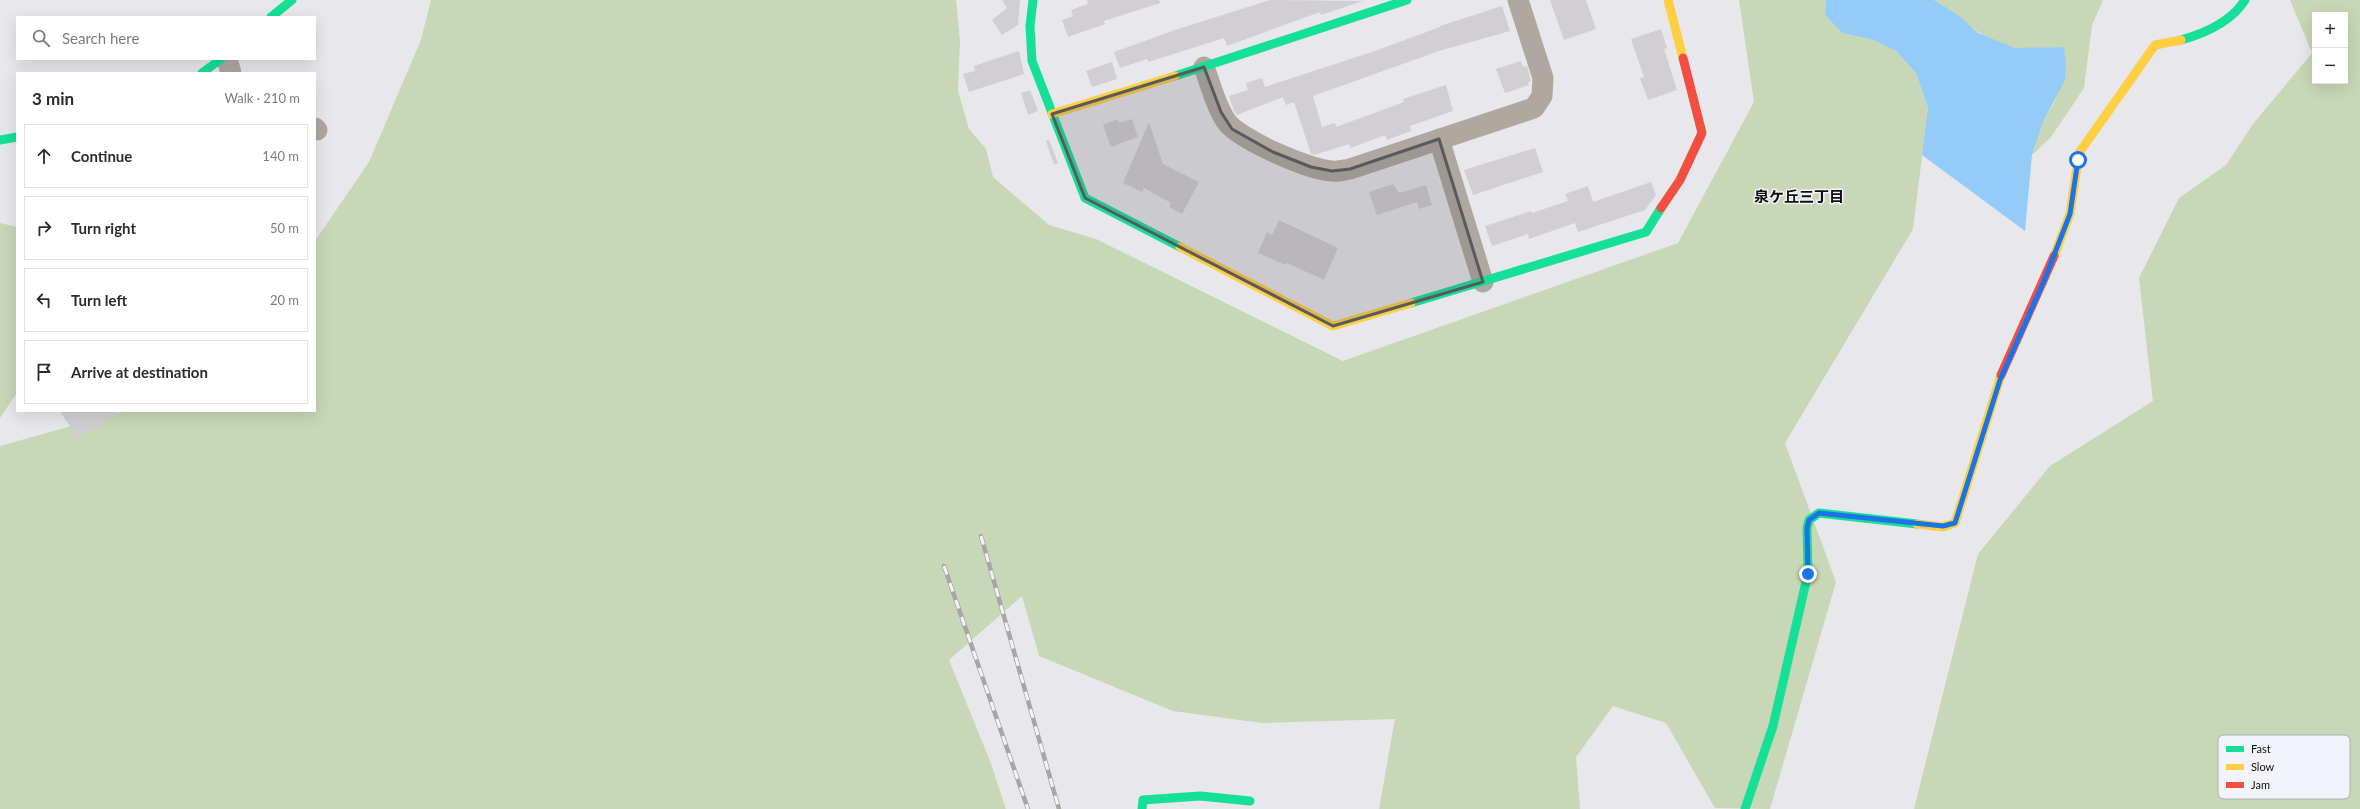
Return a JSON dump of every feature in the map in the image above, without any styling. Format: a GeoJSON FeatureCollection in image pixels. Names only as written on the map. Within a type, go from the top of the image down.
{"type":"FeatureCollection","features":[{"type":"Feature","properties":{"kind":"street"},"geometry":{"type":"LineString","coordinates":[[272,16],[292,0]]}},
{"type":"Feature","properties":{"kind":"street"},"geometry":{"type":"LineString","coordinates":[[1033,0],[1030,26],[1032,61],[1085,198],[1333,326],[1646,232],[1652,226],[1680,180],[1702,133],[1668,0]]}},
{"type":"Feature","properties":{"kind":"street"},"geometry":{"type":"LineString","coordinates":[[1052,114],[1204,67],[1407,0]]}},
{"type":"Feature","properties":{"kind":"street"},"geometry":{"type":"LineString","coordinates":[[1204,67],[1221,112],[1232,129],[1273,152],[1311,167],[1332,171],[1350,169],[1439,139],[1518,115],[1534,108],[1542,96],[1543,78],[1518,0]]}},
{"type":"Feature","properties":{"kind":"street"},"geometry":{"type":"LineString","coordinates":[[1745,809],[1773,726],[1808,574],[1807,528],[1809,520],[1819,513],[1943,526],[1955,523],[2000,380],[2044,281],[2070,214],[2079,153],[2155,45],[2172,44],[2232,17],[2239,3]]}},
{"type":"Feature","properties":{"kind":"street"},"geometry":{"type":"LineString","coordinates":[[203,72],[220,60]]}},
{"type":"Feature","properties":{"kind":"street"},"geometry":{"type":"LineString","coordinates":[[226,60],[231,72]]}},
{"type":"Feature","properties":{"kind":"street"},"geometry":{"type":"LineString","coordinates":[[0,140],[16,137]]}},
{"type":"Feature","properties":{"kind":"street"},"geometry":{"type":"LineString","coordinates":[[1439,139],[1483,282]]}},
{"type":"Feature","properties":{"kind":"street"},"geometry":{"type":"LineString","coordinates":[[1142,809],[1143,800],[1200,796],[1250,801]]}},
{"type":"Feature","properties":{"kind":"highlighted area"},"geometry":{"type":"Polygon","coordinates":[[[1204,67],[1221,112],[1232,129],[1273,152],[1311,167],[1332,171],[1350,169],[1439,139],[1483,282],[1333,326],[1085,198],[1052,114],[1204,67]]]}},
{"type":"Feature","properties":{"kind":"green space"},"geometry":{"type":"Polygon","coordinates":[[[431,0],[956,0],[960,41],[958,91],[969,129],[986,149],[993,177],[1049,225],[1096,239],[1343,361],[1678,243],[1754,102],[1739,0],[1826,0],[1825,15],[1842,33],[1873,40],[1896,51],[1916,73],[1928,108],[1913,229],[1785,443],[1836,582],[1770,809],[1715,808],[1666,723],[1613,706],[1576,757],[1580,809],[1379,809],[1395,719],[1262,723],[1173,711],[1039,656],[1022,596],[949,660],[990,761],[1006,809],[0,809],[0,446],[121,412],[316,412],[316,240],[369,162],[421,40],[431,0]]]}},
{"type":"Feature","properties":{"kind":"green space"},"geometry":{"type":"Polygon","coordinates":[[[1934,0],[2103,0],[2092,25],[2084,88],[2051,137],[2032,155],[2044,120],[2056,99],[2064,47],[2026,49],[2003,45],[1972,28],[1934,0]]]}},
{"type":"Feature","properties":{"kind":"green space"},"geometry":{"type":"Polygon","coordinates":[[[2290,0],[2360,0],[2360,809],[1914,809],[1978,554],[2050,466],[2153,401],[2139,278],[2179,198],[2226,165],[2253,124],[2312,53],[2290,0]]]}},
{"type":"Feature","properties":{"kind":"green space"},"geometry":{"type":"Polygon","coordinates":[[[0,223],[16,227],[16,394],[0,418],[0,223]]]}},
{"type":"Feature","properties":{"kind":"water"},"geometry":{"type":"Polygon","coordinates":[[[1826,0],[1934,0],[1958,15],[1978,33],[2015,48],[2064,47],[2066,64],[2065,80],[2044,120],[2032,155],[2025,231],[1922,155],[1928,108],[1916,73],[1896,51],[1873,40],[1842,33],[1825,15],[1826,0]]]}},
{"type":"Feature","properties":{"kind":"building"},"geometry":{"type":"Polygon","coordinates":[[[1002,0],[1020,0],[1018,25],[1002,35],[992,20],[1007,8],[1002,0]]]}},
{"type":"Feature","properties":{"kind":"building"},"geometry":{"type":"Polygon","coordinates":[[[1087,0],[1159,0],[1160,3],[1104,21],[1105,24],[1068,37],[1062,20],[1073,16],[1071,10],[1088,4],[1087,0]]]}},
{"type":"Feature","properties":{"kind":"building"},"geometry":{"type":"Polygon","coordinates":[[[1270,0],[1363,1],[1321,15],[1320,12],[1227,46],[1224,38],[1148,62],[1147,59],[1120,68],[1114,52],[1175,30],[1270,0]]]}},
{"type":"Feature","properties":{"kind":"building"},"geometry":{"type":"Polygon","coordinates":[[[1550,0],[1586,0],[1596,29],[1564,40],[1550,0]]]}},
{"type":"Feature","properties":{"kind":"building"},"geometry":{"type":"Polygon","coordinates":[[[1502,6],[1510,31],[1439,51],[1313,96],[1322,127],[1335,123],[1336,127],[1404,102],[1403,99],[1446,85],[1453,111],[1410,126],[1411,131],[1387,140],[1385,135],[1351,148],[1349,144],[1314,155],[1311,154],[1294,102],[1286,105],[1283,97],[1237,115],[1234,111],[1229,96],[1248,90],[1246,83],[1262,78],[1265,87],[1378,50],[1440,26],[1502,6]]]}},
{"type":"Feature","properties":{"kind":"building"},"geometry":{"type":"Polygon","coordinates":[[[1661,29],[1667,48],[1664,49],[1677,90],[1648,100],[1640,78],[1644,77],[1631,39],[1661,29]]]}},
{"type":"Feature","properties":{"kind":"building"},"geometry":{"type":"Polygon","coordinates":[[[1019,51],[1024,74],[969,92],[963,74],[975,71],[974,66],[1019,51]]]}},
{"type":"Feature","properties":{"kind":"building"},"geometry":{"type":"Polygon","coordinates":[[[1521,61],[1523,67],[1527,66],[1531,81],[1528,82],[1529,85],[1505,93],[1496,69],[1521,61]]]}},
{"type":"Feature","properties":{"kind":"building"},"geometry":{"type":"Polygon","coordinates":[[[1112,62],[1117,79],[1092,87],[1086,71],[1112,62]]]}},
{"type":"Feature","properties":{"kind":"building"},"geometry":{"type":"Polygon","coordinates":[[[1030,90],[1038,111],[1028,115],[1021,93],[1030,90]]]}},
{"type":"Feature","properties":{"kind":"building"},"geometry":{"type":"Polygon","coordinates":[[[1118,119],[1119,123],[1132,119],[1138,137],[1111,147],[1103,125],[1118,119]]]}},
{"type":"Feature","properties":{"kind":"building"},"geometry":{"type":"Polygon","coordinates":[[[1149,122],[1163,164],[1199,182],[1182,214],[1169,207],[1171,203],[1144,188],[1142,192],[1123,183],[1149,122]]]}},
{"type":"Feature","properties":{"kind":"building"},"geometry":{"type":"Polygon","coordinates":[[[1049,140],[1058,163],[1054,165],[1046,141],[1049,140]]]}},
{"type":"Feature","properties":{"kind":"building"},"geometry":{"type":"Polygon","coordinates":[[[1535,148],[1543,172],[1473,195],[1464,170],[1535,148]]]}},
{"type":"Feature","properties":{"kind":"building"},"geometry":{"type":"Polygon","coordinates":[[[1651,182],[1656,195],[1645,210],[1578,232],[1575,223],[1529,239],[1528,234],[1492,246],[1485,226],[1568,201],[1565,194],[1588,186],[1593,202],[1651,182]]]}},
{"type":"Feature","properties":{"kind":"building"},"geometry":{"type":"Polygon","coordinates":[[[1393,184],[1399,193],[1426,185],[1432,205],[1419,209],[1417,202],[1377,215],[1369,192],[1393,184]]]}},
{"type":"Feature","properties":{"kind":"building"},"geometry":{"type":"Polygon","coordinates":[[[1279,220],[1338,248],[1324,280],[1287,263],[1286,265],[1258,253],[1267,232],[1272,235],[1279,220]]]}},
{"type":"Feature","properties":{"kind":"building"},"geometry":{"type":"Polygon","coordinates":[[[61,412],[119,412],[90,432],[89,430],[77,438],[61,412]]]}},
{"type":"Feature","properties":{"kind":"railway"},"geometry":{"type":"LineString","coordinates":[[981,536],[1059,809]]}},
{"type":"Feature","properties":{"kind":"railway"},"geometry":{"type":"LineString","coordinates":[[944,566],[1028,809]]}},
{"type":"Feature","properties":{"kind":"traffic: fast"},"geometry":{"type":"LineString","coordinates":[[272,16],[292,0]]}},
{"type":"Feature","properties":{"kind":"traffic: fast"},"geometry":{"type":"LineString","coordinates":[[1033,0],[1030,26],[1032,61],[1085,198],[1180,247]]}},
{"type":"Feature","properties":{"kind":"traffic: fast"},"geometry":{"type":"LineString","coordinates":[[1175,76],[1407,0]]}},
{"type":"Feature","properties":{"kind":"traffic: fast"},"geometry":{"type":"LineString","coordinates":[[2181,40],[2200,34],[2217,26],[2233,15],[2245,0]]}},
{"type":"Feature","properties":{"kind":"traffic: fast"},"geometry":{"type":"LineString","coordinates":[[203,72],[220,60]]}},
{"type":"Feature","properties":{"kind":"traffic: fast"},"geometry":{"type":"LineString","coordinates":[[0,140],[16,137]]}},
{"type":"Feature","properties":{"kind":"traffic: fast"},"geometry":{"type":"LineString","coordinates":[[1411,303],[1646,232],[1661,208]]}},
{"type":"Feature","properties":{"kind":"traffic: fast"},"geometry":{"type":"LineString","coordinates":[[1745,809],[1773,726],[1808,573],[1807,528],[1809,520],[1819,513],[1917,524]]}},
{"type":"Feature","properties":{"kind":"traffic: fast"},"geometry":{"type":"LineString","coordinates":[[1142,809],[1143,800],[1200,796],[1250,801]]}},
{"type":"Feature","properties":{"kind":"traffic: slow"},"geometry":{"type":"LineString","coordinates":[[1668,0],[1683,58]]}},
{"type":"Feature","properties":{"kind":"traffic: slow"},"geometry":{"type":"LineString","coordinates":[[2054,256],[2070,214],[2079,153],[2155,45],[2181,40]]}},
{"type":"Feature","properties":{"kind":"traffic: slow"},"geometry":{"type":"LineString","coordinates":[[1052,114],[1175,76]]}},
{"type":"Feature","properties":{"kind":"traffic: slow"},"geometry":{"type":"LineString","coordinates":[[1180,247],[1333,326],[1411,303]]}},
{"type":"Feature","properties":{"kind":"traffic: slow"},"geometry":{"type":"LineString","coordinates":[[1917,524],[1943,527],[1955,523],[2001,375]]}},
{"type":"Feature","properties":{"kind":"traffic: jam"},"geometry":{"type":"LineString","coordinates":[[1661,208],[1680,180],[1702,133],[1683,58]]}},
{"type":"Feature","properties":{"kind":"traffic: jam"},"geometry":{"type":"LineString","coordinates":[[2001,375],[2054,256]]}},
{"type":"Feature","properties":{"kind":"district","name":"泉ケ丘三丁目"},"geometry":{"type":"Point","coordinates":[1799,197]}},
{"type":"Feature","properties":{"kind":"route"},"geometry":{"type":"LineString","coordinates":[[1808,574],[1807,528],[1809,520],[1819,513],[1943,526],[1955,523],[1959,514],[1966,484],[2000,380],[2044,281],[2070,214],[2078,160]]}}]}
